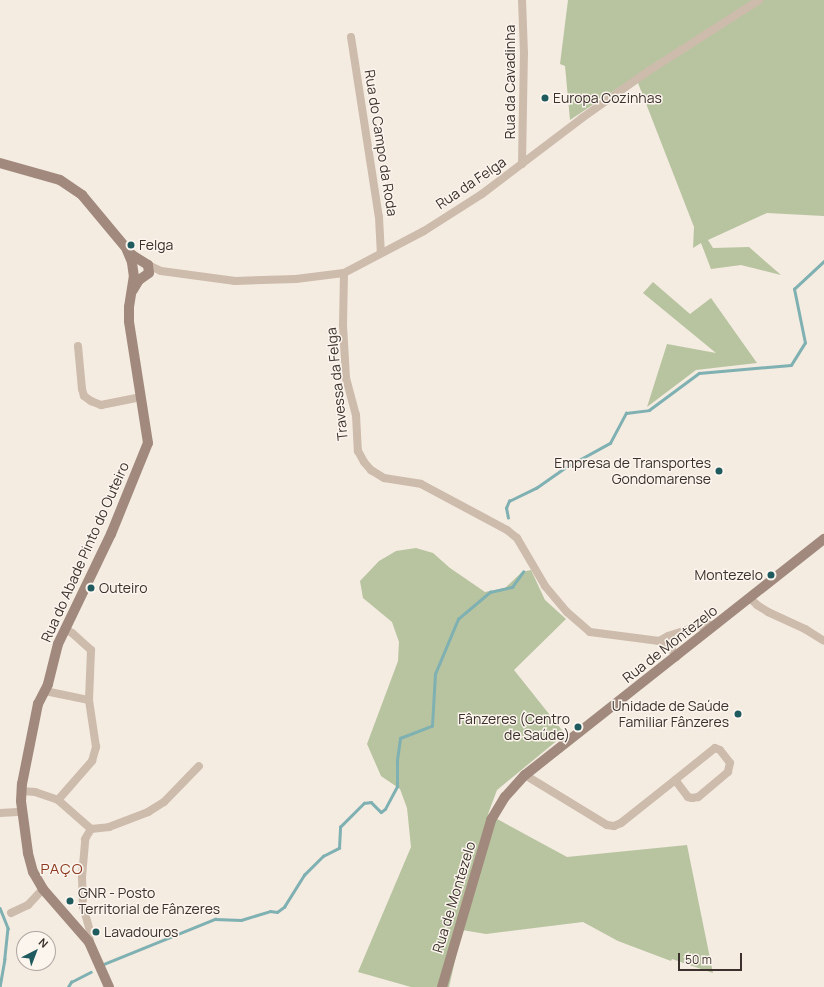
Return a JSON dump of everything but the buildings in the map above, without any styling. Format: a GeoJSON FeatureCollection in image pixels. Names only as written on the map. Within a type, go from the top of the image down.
{"type":"FeatureCollection","features":[{"type":"Feature","properties":{"kind":"street","name":"Rua da Cavadinha"},"geometry":{"type":"LineString","coordinates":[[522,0],[524,54],[522,164]]}},
{"type":"Feature","properties":{"kind":"street","name":"Rua da Felga"},"geometry":{"type":"LineString","coordinates":[[141,270],[161,271],[235,281],[276,281],[322,277],[344,273],[381,252],[424,231],[482,194],[647,72],[759,0]]}},
{"type":"Feature","properties":{"kind":"street","name":"Rua do Campo da Roda"},"geometry":{"type":"LineString","coordinates":[[351,37],[379,217],[381,252]]}},
{"type":"Feature","properties":{"kind":"street"},"geometry":{"type":"LineString","coordinates":[[0,163],[60,180],[69,185],[94,207],[141,270]]}},
{"type":"Feature","properties":{"kind":"street","name":"Rua do Abade Pinto do Outeiro"},"geometry":{"type":"LineString","coordinates":[[109,987],[89,942],[42,889],[33,872],[28,853],[22,812],[22,791],[38,704],[44,691],[58,644],[111,534],[148,443],[129,321],[131,296],[141,270]]}},
{"type":"Feature","properties":{"kind":"street","name":"Travessa da Felga"},"geometry":{"type":"LineString","coordinates":[[344,273],[343,325],[346,378],[356,415],[358,451],[364,462],[371,470],[384,478],[421,484],[507,530],[517,538],[545,586],[567,612],[590,632],[659,641]]}},
{"type":"Feature","properties":{"kind":"street"},"geometry":{"type":"LineString","coordinates":[[78,346],[82,389],[84,396],[91,402],[101,405],[141,397]]}},
{"type":"Feature","properties":{"kind":"street","name":"Rua de Montezelo"},"geometry":{"type":"LineString","coordinates":[[442,987],[491,820],[505,797],[525,775],[824,539]]}},
{"type":"Feature","properties":{"kind":"street"},"geometry":{"type":"LineString","coordinates":[[751,598],[756,605],[805,629],[824,641]]}},
{"type":"Feature","properties":{"kind":"street"},"geometry":{"type":"LineString","coordinates":[[659,641],[668,636],[699,626],[719,623]]}},
{"type":"Feature","properties":{"kind":"street"},"geometry":{"type":"LineString","coordinates":[[58,800],[92,761],[96,747],[89,700],[91,650],[72,633],[65,629]]}},
{"type":"Feature","properties":{"kind":"street"},"geometry":{"type":"LineString","coordinates":[[659,641],[670,646],[676,657]]}},
{"type":"Feature","properties":{"kind":"street"},"geometry":{"type":"LineString","coordinates":[[44,691],[89,700]]}},
{"type":"Feature","properties":{"kind":"street"},"geometry":{"type":"LineString","coordinates":[[525,775],[607,825],[614,826],[621,823],[715,748],[720,750],[730,763],[728,772],[698,797],[692,798],[688,796],[675,780]]}},
{"type":"Feature","properties":{"kind":"street"},"geometry":{"type":"LineString","coordinates":[[22,791],[35,792],[58,800],[91,829],[108,828],[148,812],[164,802],[199,766]]}},
{"type":"Feature","properties":{"kind":"street"},"geometry":{"type":"LineString","coordinates":[[0,814],[22,812]]}},
{"type":"Feature","properties":{"kind":"street"},"geometry":{"type":"LineString","coordinates":[[89,942],[90,930],[83,906],[82,877],[85,839],[91,829]]}},
{"type":"Feature","properties":{"kind":"street"},"geometry":{"type":"LineString","coordinates":[[10,913],[28,905],[42,889]]}},
{"type":"Feature","properties":{"kind":"green space"},"geometry":{"type":"Polygon","coordinates":[[[568,0],[824,0],[824,216],[767,213],[708,240],[713,248],[749,247],[781,275],[741,265],[711,269],[701,243],[693,248],[694,227],[638,83],[630,80],[570,120],[565,66],[560,64],[568,0]]]}},
{"type":"Feature","properties":{"kind":"green space"},"geometry":{"type":"Polygon","coordinates":[[[653,282],[690,314],[711,298],[757,363],[696,370],[647,407],[667,344],[716,353],[643,293],[653,282]]]}},
{"type":"Feature","properties":{"kind":"green space"},"geometry":{"type":"Polygon","coordinates":[[[416,548],[433,553],[450,568],[485,592],[505,588],[522,572],[531,570],[545,600],[566,619],[514,670],[565,734],[497,790],[488,814],[567,857],[687,845],[713,973],[672,959],[671,961],[618,941],[583,922],[486,934],[462,930],[449,987],[411,987],[358,972],[411,847],[407,808],[400,789],[381,776],[367,744],[398,661],[399,642],[392,622],[363,598],[360,581],[379,561],[396,551],[416,548]]]}},
{"type":"Feature","properties":{"kind":"waterway"},"geometry":{"type":"LineString","coordinates":[[508,518],[506,508],[509,501],[536,488],[568,466],[610,443],[626,413],[649,410],[699,373],[791,365],[805,343],[794,289],[824,261]]}},
{"type":"Feature","properties":{"kind":"waterway"},"geometry":{"type":"LineString","coordinates":[[104,964],[215,919],[241,920],[270,911],[277,912],[284,907],[304,875],[323,856],[339,848],[340,827],[364,803],[371,802],[381,812],[385,809],[397,786],[397,760],[400,738],[432,726],[435,674],[458,619],[490,592],[512,587],[523,572]]}},
{"type":"Feature","properties":{"kind":"waterway"},"geometry":{"type":"LineString","coordinates":[[0,908],[8,928],[0,987]]}},
{"type":"Feature","properties":{"kind":"waterway"},"geometry":{"type":"LineString","coordinates":[[68,987],[71,982],[91,972]]}},
{"type":"Feature","properties":{"kind":"place","name":"Europa Cozinhas"},"geometry":{"type":"Point","coordinates":[545,98]}},
{"type":"Feature","properties":{"kind":"place","name":"Felga"},"geometry":{"type":"Point","coordinates":[131,245]}},
{"type":"Feature","properties":{"kind":"place","name":"Empresa de Transportes Gondomarense"},"geometry":{"type":"Point","coordinates":[719,471]}},
{"type":"Feature","properties":{"kind":"place","name":"Montezelo"},"geometry":{"type":"Point","coordinates":[771,575]}},
{"type":"Feature","properties":{"kind":"place","name":"Outeiro"},"geometry":{"type":"Point","coordinates":[91,588]}},
{"type":"Feature","properties":{"kind":"place","name":"Unidade de Saúde Familiar Fânzeres"},"geometry":{"type":"Point","coordinates":[738,714]}},
{"type":"Feature","properties":{"kind":"place","name":"Fânzeres (Centro de Saúde)"},"geometry":{"type":"Point","coordinates":[578,727]}},
{"type":"Feature","properties":{"kind":"place","name":"GNR - Posto Territorial de Fânzeres"},"geometry":{"type":"Point","coordinates":[70,901]}},
{"type":"Feature","properties":{"kind":"place","name":"Lavadouros"},"geometry":{"type":"Point","coordinates":[96,932]}},
{"type":"Feature","properties":{"kind":"district","name":"PAÇO"},"geometry":{"type":"Point","coordinates":[62,869]}}]}
